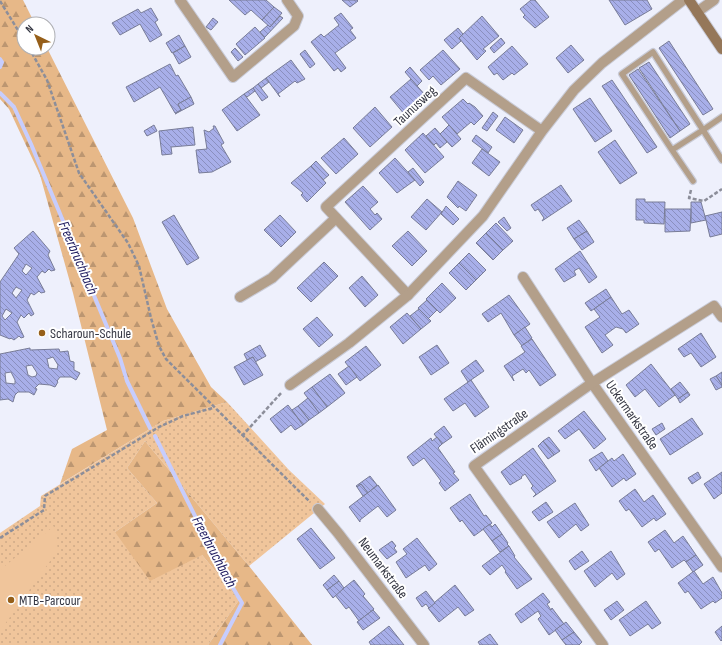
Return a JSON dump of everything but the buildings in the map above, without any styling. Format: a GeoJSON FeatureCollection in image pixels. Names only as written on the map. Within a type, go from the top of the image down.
{"type":"FeatureCollection","features":[{"type":"Feature","properties":{"kind":"street"},"geometry":{"type":"LineString","coordinates":[[180,0],[233,78],[294,26],[298,16],[292,2]]}},
{"type":"Feature","properties":{"kind":"street"},"geometry":{"type":"LineString","coordinates":[[290,385],[349,343],[408,295],[482,216],[542,131],[574,90],[602,63],[683,0]]}},
{"type":"Feature","properties":{"kind":"street"},"geometry":{"type":"LineString","coordinates":[[690,0],[722,50]]}},
{"type":"Feature","properties":{"kind":"street"},"geometry":{"type":"LineString","coordinates":[[697,12],[714,0]]}},
{"type":"Feature","properties":{"kind":"street","name":"Taunusweg"},"geometry":{"type":"LineString","coordinates":[[408,295],[326,207],[466,78],[542,131]]}},
{"type":"Feature","properties":{"kind":"street"},"geometry":{"type":"LineString","coordinates":[[240,297],[272,278],[336,218]]}},
{"type":"Feature","properties":{"kind":"street","name":"Uckermarkstraße"},"geometry":{"type":"LineString","coordinates":[[523,277],[592,383],[722,566]]}},
{"type":"Feature","properties":{"kind":"street","name":"Flämingstraße"},"geometry":{"type":"LineString","coordinates":[[603,645],[474,466],[592,383],[714,306],[722,317]]}},
{"type":"Feature","properties":{"kind":"street","name":"Neumarkstraße"},"geometry":{"type":"LineString","coordinates":[[318,510],[338,533],[424,645]]}},
{"type":"Feature","properties":{"kind":"lane"},"geometry":{"type":"LineString","coordinates":[[693,181],[622,74],[653,52],[722,160]]}},
{"type":"Feature","properties":{"kind":"lane"},"geometry":{"type":"LineString","coordinates":[[672,150],[722,117]]}},
{"type":"Feature","properties":{"kind":"path"},"geometry":{"type":"LineString","coordinates":[[0,1],[16,27]]}},
{"type":"Feature","properties":{"kind":"path"},"geometry":{"type":"LineString","coordinates":[[34,56],[47,80],[79,173],[128,243],[139,266],[150,318],[159,346],[166,359],[213,408],[318,510]]}},
{"type":"Feature","properties":{"kind":"path"},"geometry":{"type":"LineString","coordinates":[[689,198],[704,201],[722,189]]}},
{"type":"Feature","properties":{"kind":"path"},"geometry":{"type":"LineString","coordinates":[[242,436],[290,385]]}},
{"type":"Feature","properties":{"kind":"path"},"geometry":{"type":"LineString","coordinates":[[0,538],[44,510],[45,496],[159,427],[183,416],[213,408]]}},
{"type":"Feature","properties":{"kind":"shaded area"},"geometry":{"type":"Polygon","coordinates":[[[227,402],[289,470],[325,504],[249,566],[145,441],[127,468],[157,503],[115,532],[202,555],[239,600],[208,645],[0,645],[0,533],[40,506],[41,496],[163,421],[227,402]]]}},
{"type":"Feature","properties":{"kind":"shaded area","name":"MTB-Parcour"},"geometry":{"type":"Polygon","coordinates":[[[54,526],[58,550],[0,631],[0,570],[54,526]]]}},
{"type":"Feature","properties":{"kind":"green space"},"geometry":{"type":"Polygon","coordinates":[[[0,0],[23,0],[31,16],[16,16],[16,56],[51,56],[133,218],[167,309],[211,387],[227,402],[163,421],[60,484],[72,449],[107,430],[73,293],[40,175],[9,109],[0,99],[0,0]]]}},
{"type":"Feature","properties":{"kind":"green space"},"geometry":{"type":"Polygon","coordinates":[[[145,441],[249,566],[312,645],[208,645],[239,600],[202,555],[150,581],[115,532],[157,503],[127,468],[145,441]]]}},
{"type":"Feature","properties":{"kind":"waterway","name":"Freerbruchbach"},"geometry":{"type":"LineString","coordinates":[[0,59],[2,62],[0,67]]}},
{"type":"Feature","properties":{"kind":"waterway","name":"Freerbruchbach"},"geometry":{"type":"LineString","coordinates":[[0,93],[14,107],[31,144],[120,358],[127,381],[150,428]]}},
{"type":"Feature","properties":{"kind":"waterway","name":"Freerbruchbach"},"geometry":{"type":"LineString","coordinates":[[155,436],[220,566],[242,603],[220,645]]}},
{"type":"Feature","properties":{"kind":"place","name":"Scharoun-Schule"},"geometry":{"type":"Point","coordinates":[42,333]}},
{"type":"Feature","properties":{"kind":"place","name":"MTB-Parcour"},"geometry":{"type":"Point","coordinates":[11,600]}}]}
